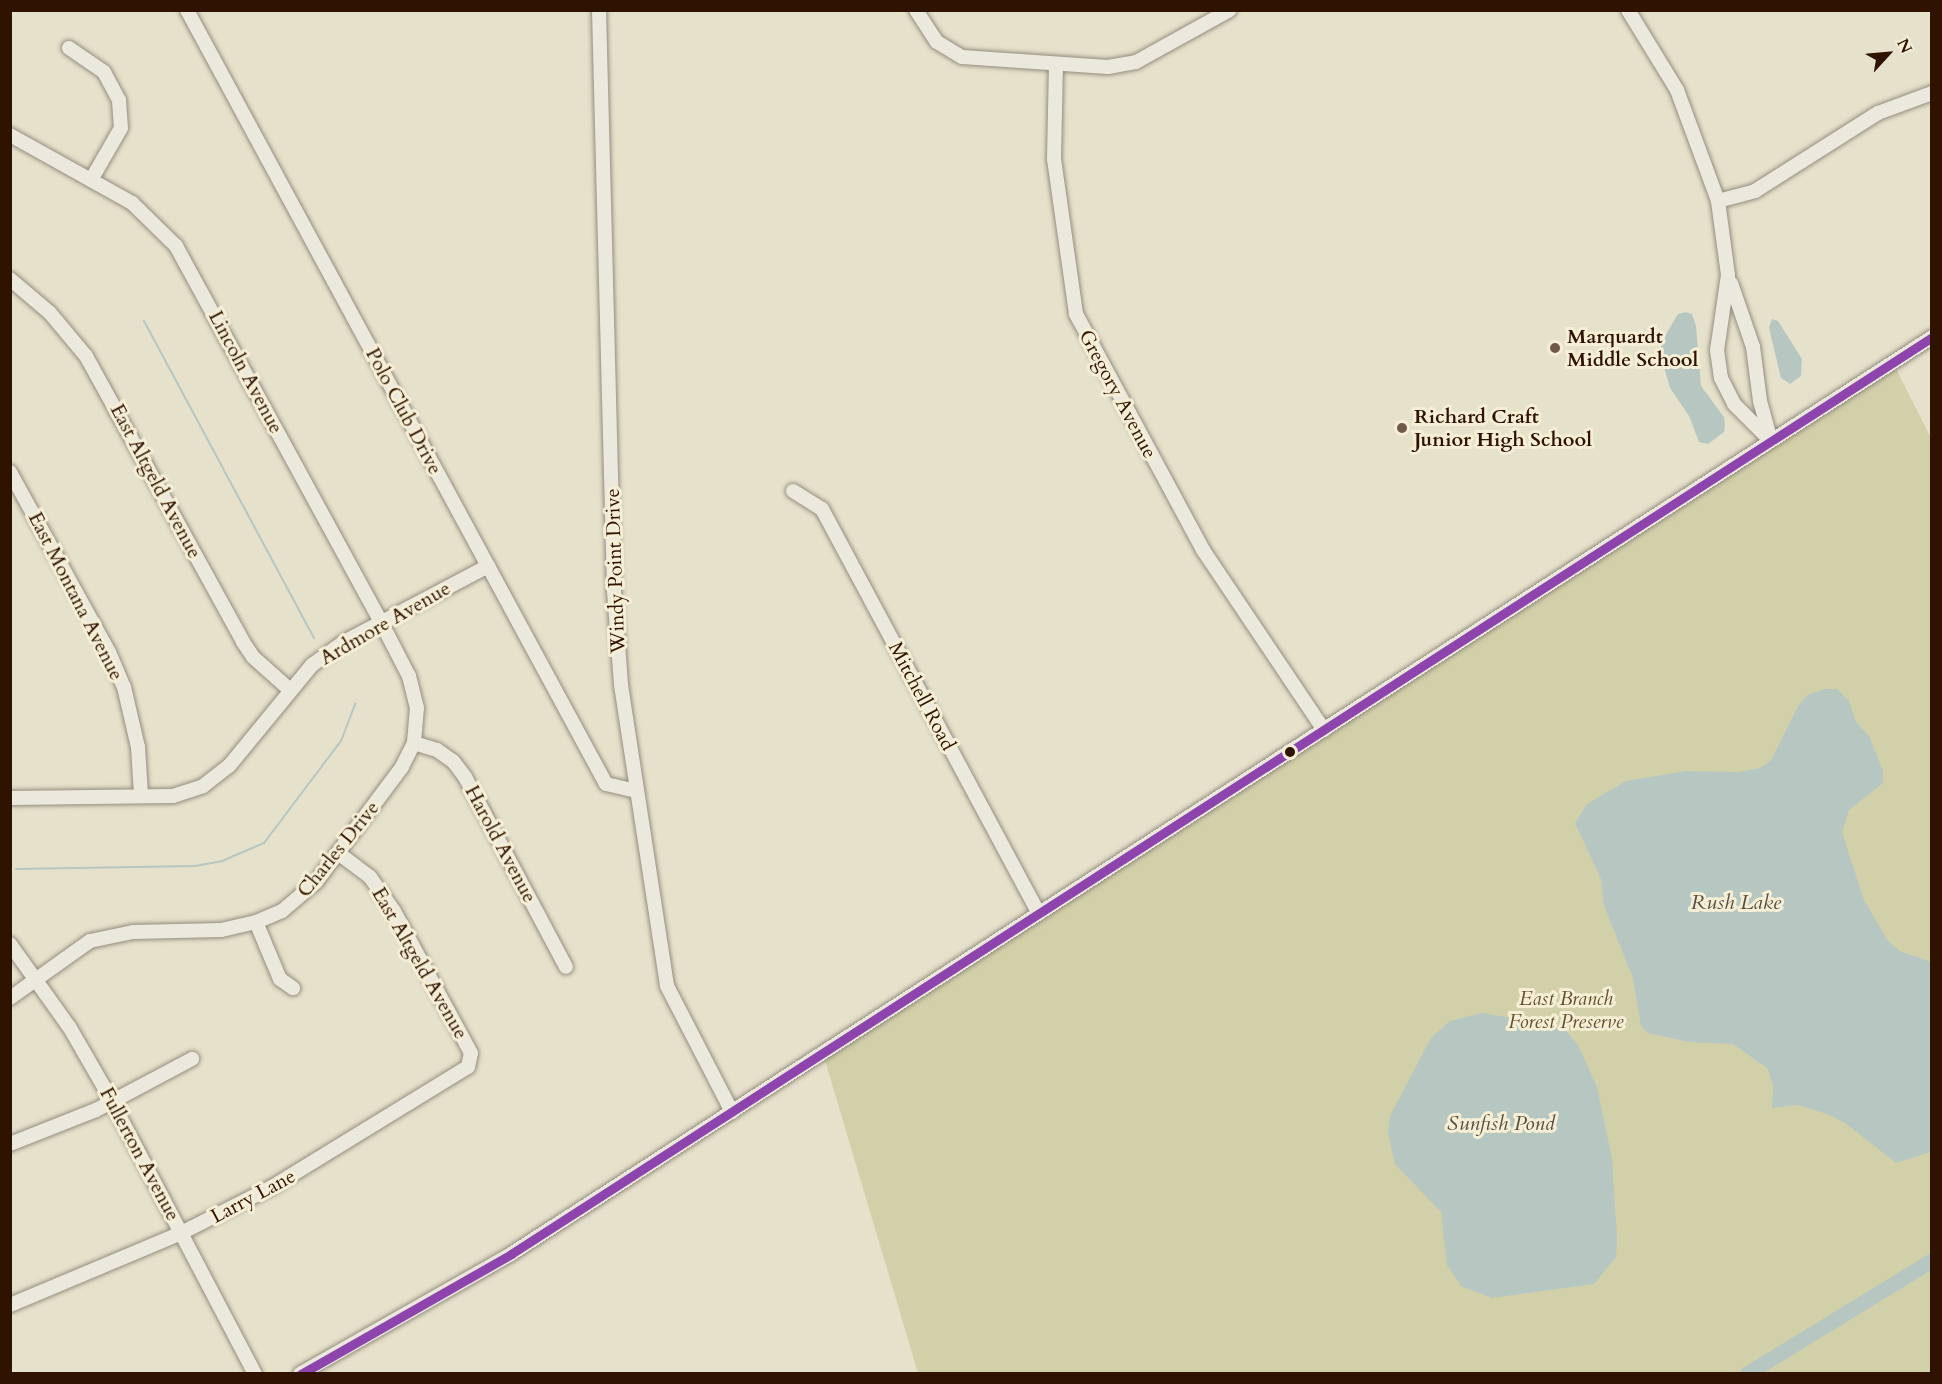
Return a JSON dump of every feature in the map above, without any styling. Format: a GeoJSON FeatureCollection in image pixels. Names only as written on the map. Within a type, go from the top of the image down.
{"type":"FeatureCollection","features":[{"type":"Feature","properties":{"kind":"street","name":"Polo Club Drive"},"geometry":{"type":"LineString","coordinates":[[187,10],[606,784],[636,791]]}},
{"type":"Feature","properties":{"kind":"street","name":"Windy Point Drive"},"geometry":{"type":"LineString","coordinates":[[599,10],[614,601],[621,685],[667,986],[732,1112]]}},
{"type":"Feature","properties":{"kind":"street"},"geometry":{"type":"LineString","coordinates":[[916,10],[937,42],[954,54],[973,59],[1108,67],[1136,62],[1230,10]]}},
{"type":"Feature","properties":{"kind":"street"},"geometry":{"type":"LineString","coordinates":[[1628,10],[1677,90],[1718,201],[1728,275],[1753,347],[1760,401],[1772,441]]}},
{"type":"Feature","properties":{"kind":"street"},"geometry":{"type":"LineString","coordinates":[[69,48],[104,72],[119,99],[121,128],[91,180]]}},
{"type":"Feature","properties":{"kind":"street","name":"Gregory Avenue"},"geometry":{"type":"LineString","coordinates":[[1056,64],[1054,159],[1076,314],[1203,550],[1324,730]]}},
{"type":"Feature","properties":{"kind":"street"},"geometry":{"type":"LineString","coordinates":[[1718,201],[1755,191],[1878,113],[1932,93]]}},
{"type":"Feature","properties":{"kind":"street","name":"Lincoln Avenue"},"geometry":{"type":"LineString","coordinates":[[10,135],[91,180],[145,214],[183,258],[409,676]]}},
{"type":"Feature","properties":{"kind":"street"},"geometry":{"type":"LineString","coordinates":[[1728,275],[1717,350],[1721,378],[1734,404],[1772,441]]}},
{"type":"Feature","properties":{"kind":"street","name":"East Altgeld Avenue"},"geometry":{"type":"LineString","coordinates":[[10,279],[50,313],[86,356],[243,642],[253,657],[290,690]]}},
{"type":"Feature","properties":{"kind":"street"},"geometry":{"type":"LineString","coordinates":[[300,1374],[460,1286],[1932,337]]}},
{"type":"Feature","properties":{"kind":"street","name":"East Montana Avenue"},"geometry":{"type":"LineString","coordinates":[[10,472],[117,669],[134,723],[141,795]]}},
{"type":"Feature","properties":{"kind":"street","name":"Mitchell Road"},"geometry":{"type":"LineString","coordinates":[[794,491],[822,509],[1039,913]]}},
{"type":"Feature","properties":{"kind":"street","name":"Ardmore Avenue"},"geometry":{"type":"LineString","coordinates":[[10,798],[173,796],[194,790],[218,776],[290,690],[330,651],[488,566]]}},
{"type":"Feature","properties":{"kind":"street","name":"Charles Drive"},"geometry":{"type":"LineString","coordinates":[[10,998],[80,947],[105,936],[221,930],[256,922],[295,902],[338,853],[402,767],[414,743],[417,708],[409,676]]}},
{"type":"Feature","properties":{"kind":"street","name":"Harold Avenue"},"geometry":{"type":"LineString","coordinates":[[414,743],[437,750],[453,761],[465,777],[566,967]]}},
{"type":"Feature","properties":{"kind":"street","name":"East Altgeld Avenue"},"geometry":{"type":"LineString","coordinates":[[338,853],[370,878],[388,901],[471,1053]]}},
{"type":"Feature","properties":{"kind":"street"},"geometry":{"type":"LineString","coordinates":[[256,922],[280,979],[293,988]]}},
{"type":"Feature","properties":{"kind":"street","name":"Fullerton Avenue"},"geometry":{"type":"LineString","coordinates":[[10,944],[70,1028],[112,1101],[255,1374]]}},
{"type":"Feature","properties":{"kind":"street","name":"Larry Lane"},"geometry":{"type":"LineString","coordinates":[[10,1305],[181,1233],[272,1187],[370,1130],[468,1067],[471,1053]]}},
{"type":"Feature","properties":{"kind":"street"},"geometry":{"type":"LineString","coordinates":[[10,1144],[112,1101],[192,1059]]}},
{"type":"Feature","properties":{"kind":"green space","name":"East Branch Forest Preserve"},"geometry":{"type":"Polygon","coordinates":[[[1894,365],[1932,440],[1931,1373],[918,1373],[824,1057],[1894,365]]]}},
{"type":"Feature","properties":{"kind":"water"},"geometry":{"type":"Polygon","coordinates":[[[1686,312],[1692,314],[1696,326],[1701,386],[1724,417],[1724,432],[1708,444],[1699,442],[1689,416],[1670,388],[1662,360],[1661,343],[1678,314],[1686,312]]]}},
{"type":"Feature","properties":{"kind":"water"},"geometry":{"type":"Polygon","coordinates":[[[1772,319],[1778,321],[1802,359],[1801,376],[1790,384],[1781,378],[1769,328],[1772,319]]]}},
{"type":"Feature","properties":{"kind":"water","name":"Rush Lake"},"geometry":{"type":"Polygon","coordinates":[[[1824,689],[1837,689],[1849,701],[1856,722],[1869,736],[1883,771],[1883,783],[1849,810],[1842,832],[1864,900],[1888,941],[1900,951],[1931,962],[1931,1152],[1896,1163],[1845,1123],[1827,1114],[1798,1105],[1772,1108],[1773,1086],[1768,1069],[1733,1044],[1689,1042],[1648,1033],[1641,1026],[1633,978],[1604,906],[1601,879],[1575,823],[1587,804],[1626,781],[1686,771],[1739,772],[1760,768],[1771,760],[1798,706],[1808,695],[1824,689]]]}},
{"type":"Feature","properties":{"kind":"water","name":"Sunfish Pond"},"geometry":{"type":"Polygon","coordinates":[[[1482,1013],[1562,1026],[1578,1045],[1597,1087],[1612,1159],[1617,1238],[1616,1257],[1594,1284],[1492,1298],[1461,1286],[1447,1265],[1441,1212],[1395,1164],[1388,1133],[1390,1116],[1431,1038],[1450,1021],[1482,1013]]]}},
{"type":"Feature","properties":{"kind":"waterway"},"geometry":{"type":"LineString","coordinates":[[144,321],[314,638]]}},
{"type":"Feature","properties":{"kind":"waterway"},"geometry":{"type":"LineString","coordinates":[[16,869],[195,866],[222,861],[264,843],[341,741],[355,704]]}},
{"type":"Feature","properties":{"kind":"waterway"},"geometry":{"type":"LineString","coordinates":[[1746,1374],[1932,1260]]}},
{"type":"Feature","properties":{"kind":"transit line"},"geometry":{"type":"LineString","coordinates":[[301,1374],[511,1254],[1932,337]]}},
{"type":"Feature","properties":{"kind":"place","name":"Marquardt Middle School"},"geometry":{"type":"Point","coordinates":[1555,348]}},
{"type":"Feature","properties":{"kind":"place","name":"Richard Craft Junior High School"},"geometry":{"type":"Point","coordinates":[1402,428]}}]}
